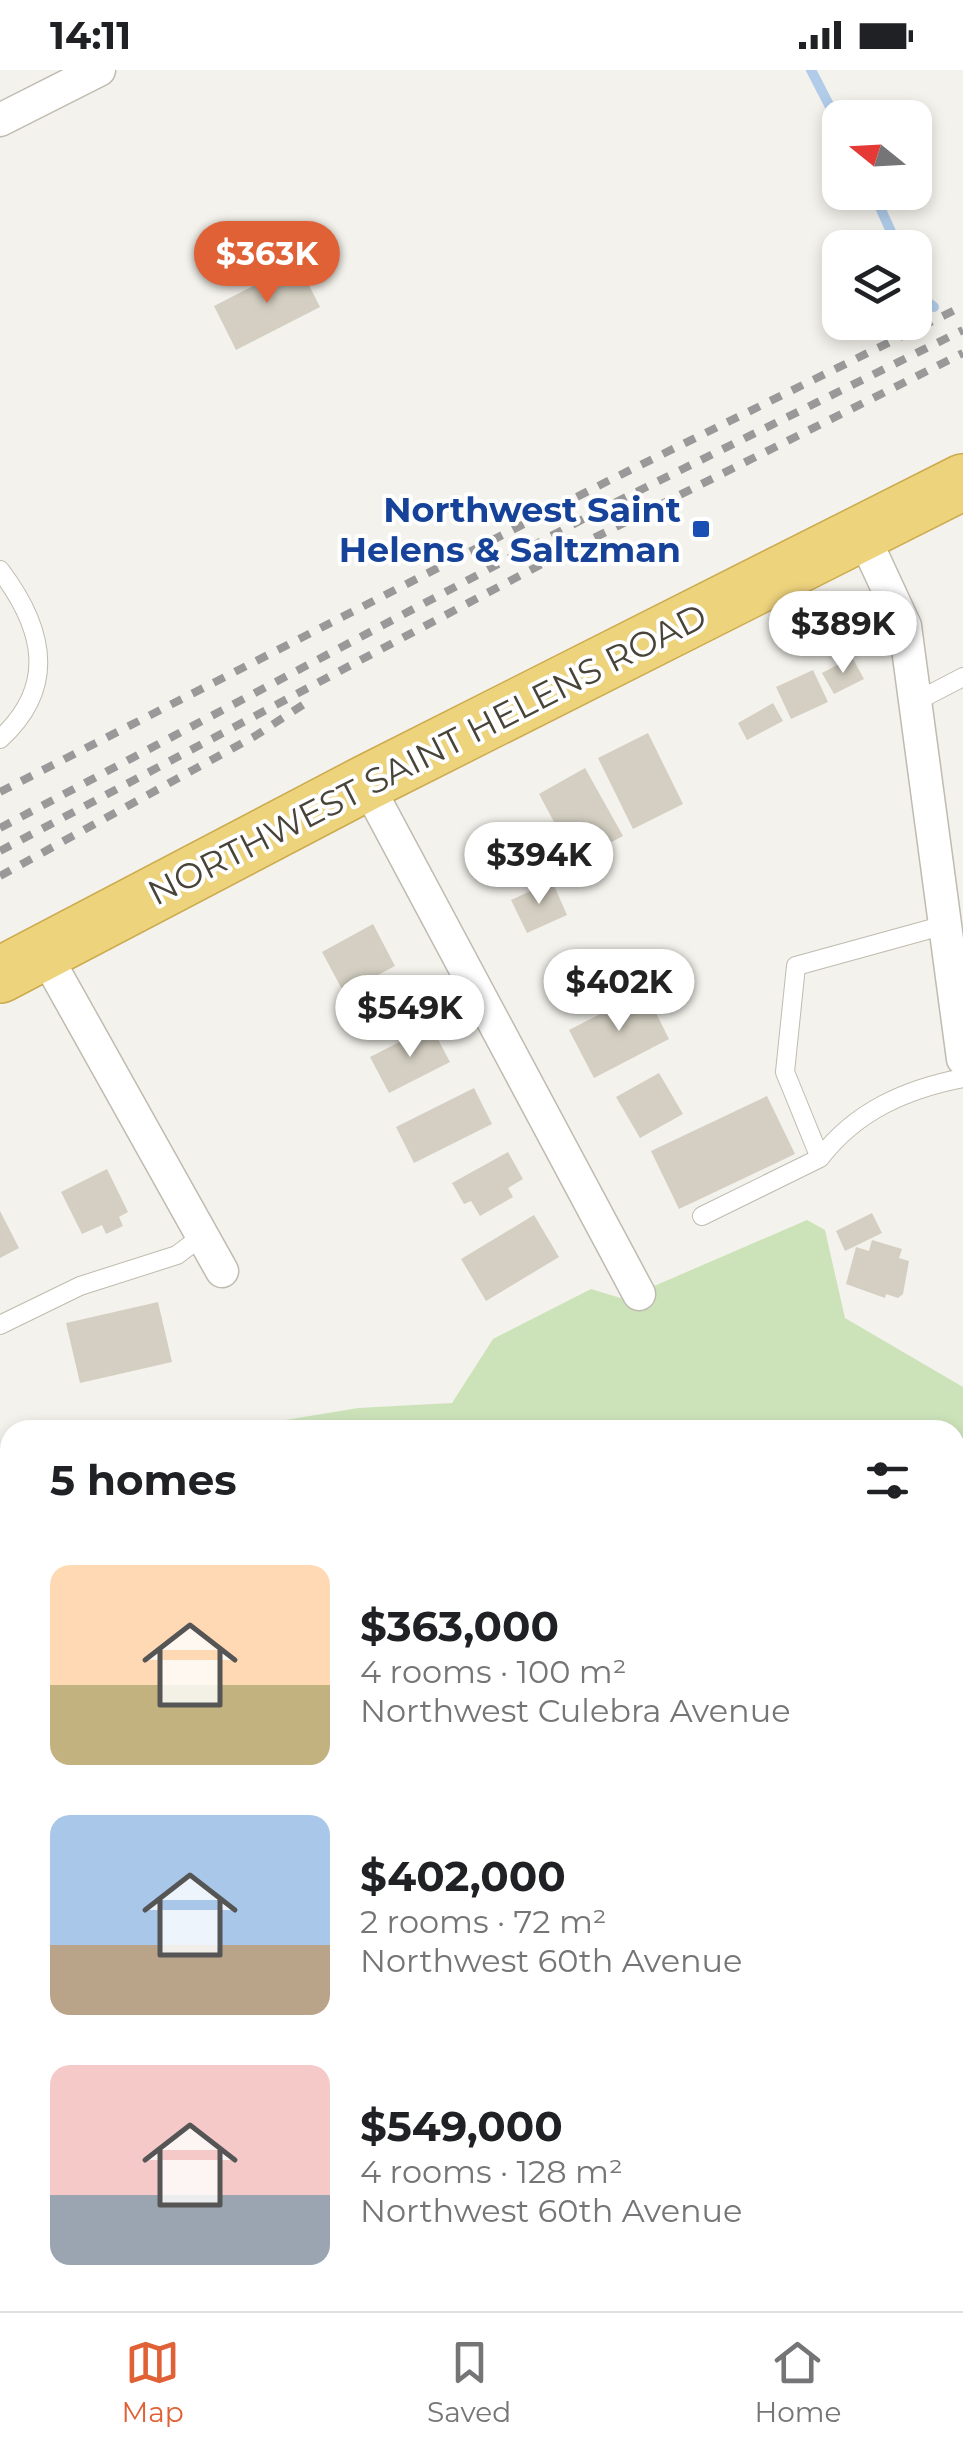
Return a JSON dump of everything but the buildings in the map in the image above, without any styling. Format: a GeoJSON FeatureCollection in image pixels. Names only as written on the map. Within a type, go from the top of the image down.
{"type":"FeatureCollection","features":[{"type":"Feature","properties":{"kind":"highway","name":"NORTHWEST SAINT HELENS ROAD"},"geometry":{"type":"LineString","coordinates":[[22,963],[366,783],[963,482]]}},
{"type":"Feature","properties":{"kind":"street"},"geometry":{"type":"LineString","coordinates":[[0,120],[100,70]]}},
{"type":"Feature","properties":{"kind":"street"},"geometry":{"type":"LineString","coordinates":[[861,531],[905,626],[962,1041]]}},
{"type":"Feature","properties":{"kind":"street"},"geometry":{"type":"LineString","coordinates":[[366,783],[640,1294]]}},
{"type":"Feature","properties":{"kind":"street"},"geometry":{"type":"LineString","coordinates":[[22,963],[222,1271]]}},
{"type":"Feature","properties":{"kind":"lane"},"geometry":{"type":"LineString","coordinates":[[0,570],[30,618],[39,659],[34,696],[26,713],[0,740]]}},
{"type":"Feature","properties":{"kind":"lane"},"geometry":{"type":"LineString","coordinates":[[915,702],[963,677]]}},
{"type":"Feature","properties":{"kind":"lane"},"geometry":{"type":"LineString","coordinates":[[820,1158],[785,1072],[796,966],[944,925]]}},
{"type":"Feature","properties":{"kind":"lane"},"geometry":{"type":"LineString","coordinates":[[702,1216],[820,1158],[844,1128],[922,1086],[963,1078]]}},
{"type":"Feature","properties":{"kind":"lane"},"geometry":{"type":"LineString","coordinates":[[0,1324],[80,1286],[177,1255],[202,1236]]}},
{"type":"Feature","properties":{"kind":"green space"},"geometry":{"type":"Polygon","coordinates":[[[807,1220],[825,1230],[845,1318],[963,1387],[963,1420],[285,1420],[358,1408],[452,1403],[493,1339],[591,1289],[624,1299],[807,1220]]]}},
{"type":"Feature","properties":{"kind":"waterway"},"geometry":{"type":"LineString","coordinates":[[811,70],[827,100]]}},
{"type":"Feature","properties":{"kind":"waterway"},"geometry":{"type":"LineString","coordinates":[[881,210],[890,230]]}},
{"type":"Feature","properties":{"kind":"railway"},"geometry":{"type":"LineString","coordinates":[[0,792],[606,482],[963,306]]}},
{"type":"Feature","properties":{"kind":"railway"},"geometry":{"type":"LineString","coordinates":[[0,828],[604,508],[963,330]]}},
{"type":"Feature","properties":{"kind":"railway"},"geometry":{"type":"LineString","coordinates":[[0,851],[540,565],[963,353]]}},
{"type":"Feature","properties":{"kind":"railway"},"geometry":{"type":"LineString","coordinates":[[0,876],[255,736],[312,699]]}},
{"type":"Feature","properties":{"kind":"place","name":"Northwest Saint Helens & Saltzman"},"geometry":{"type":"Point","coordinates":[701,529]}}]}
